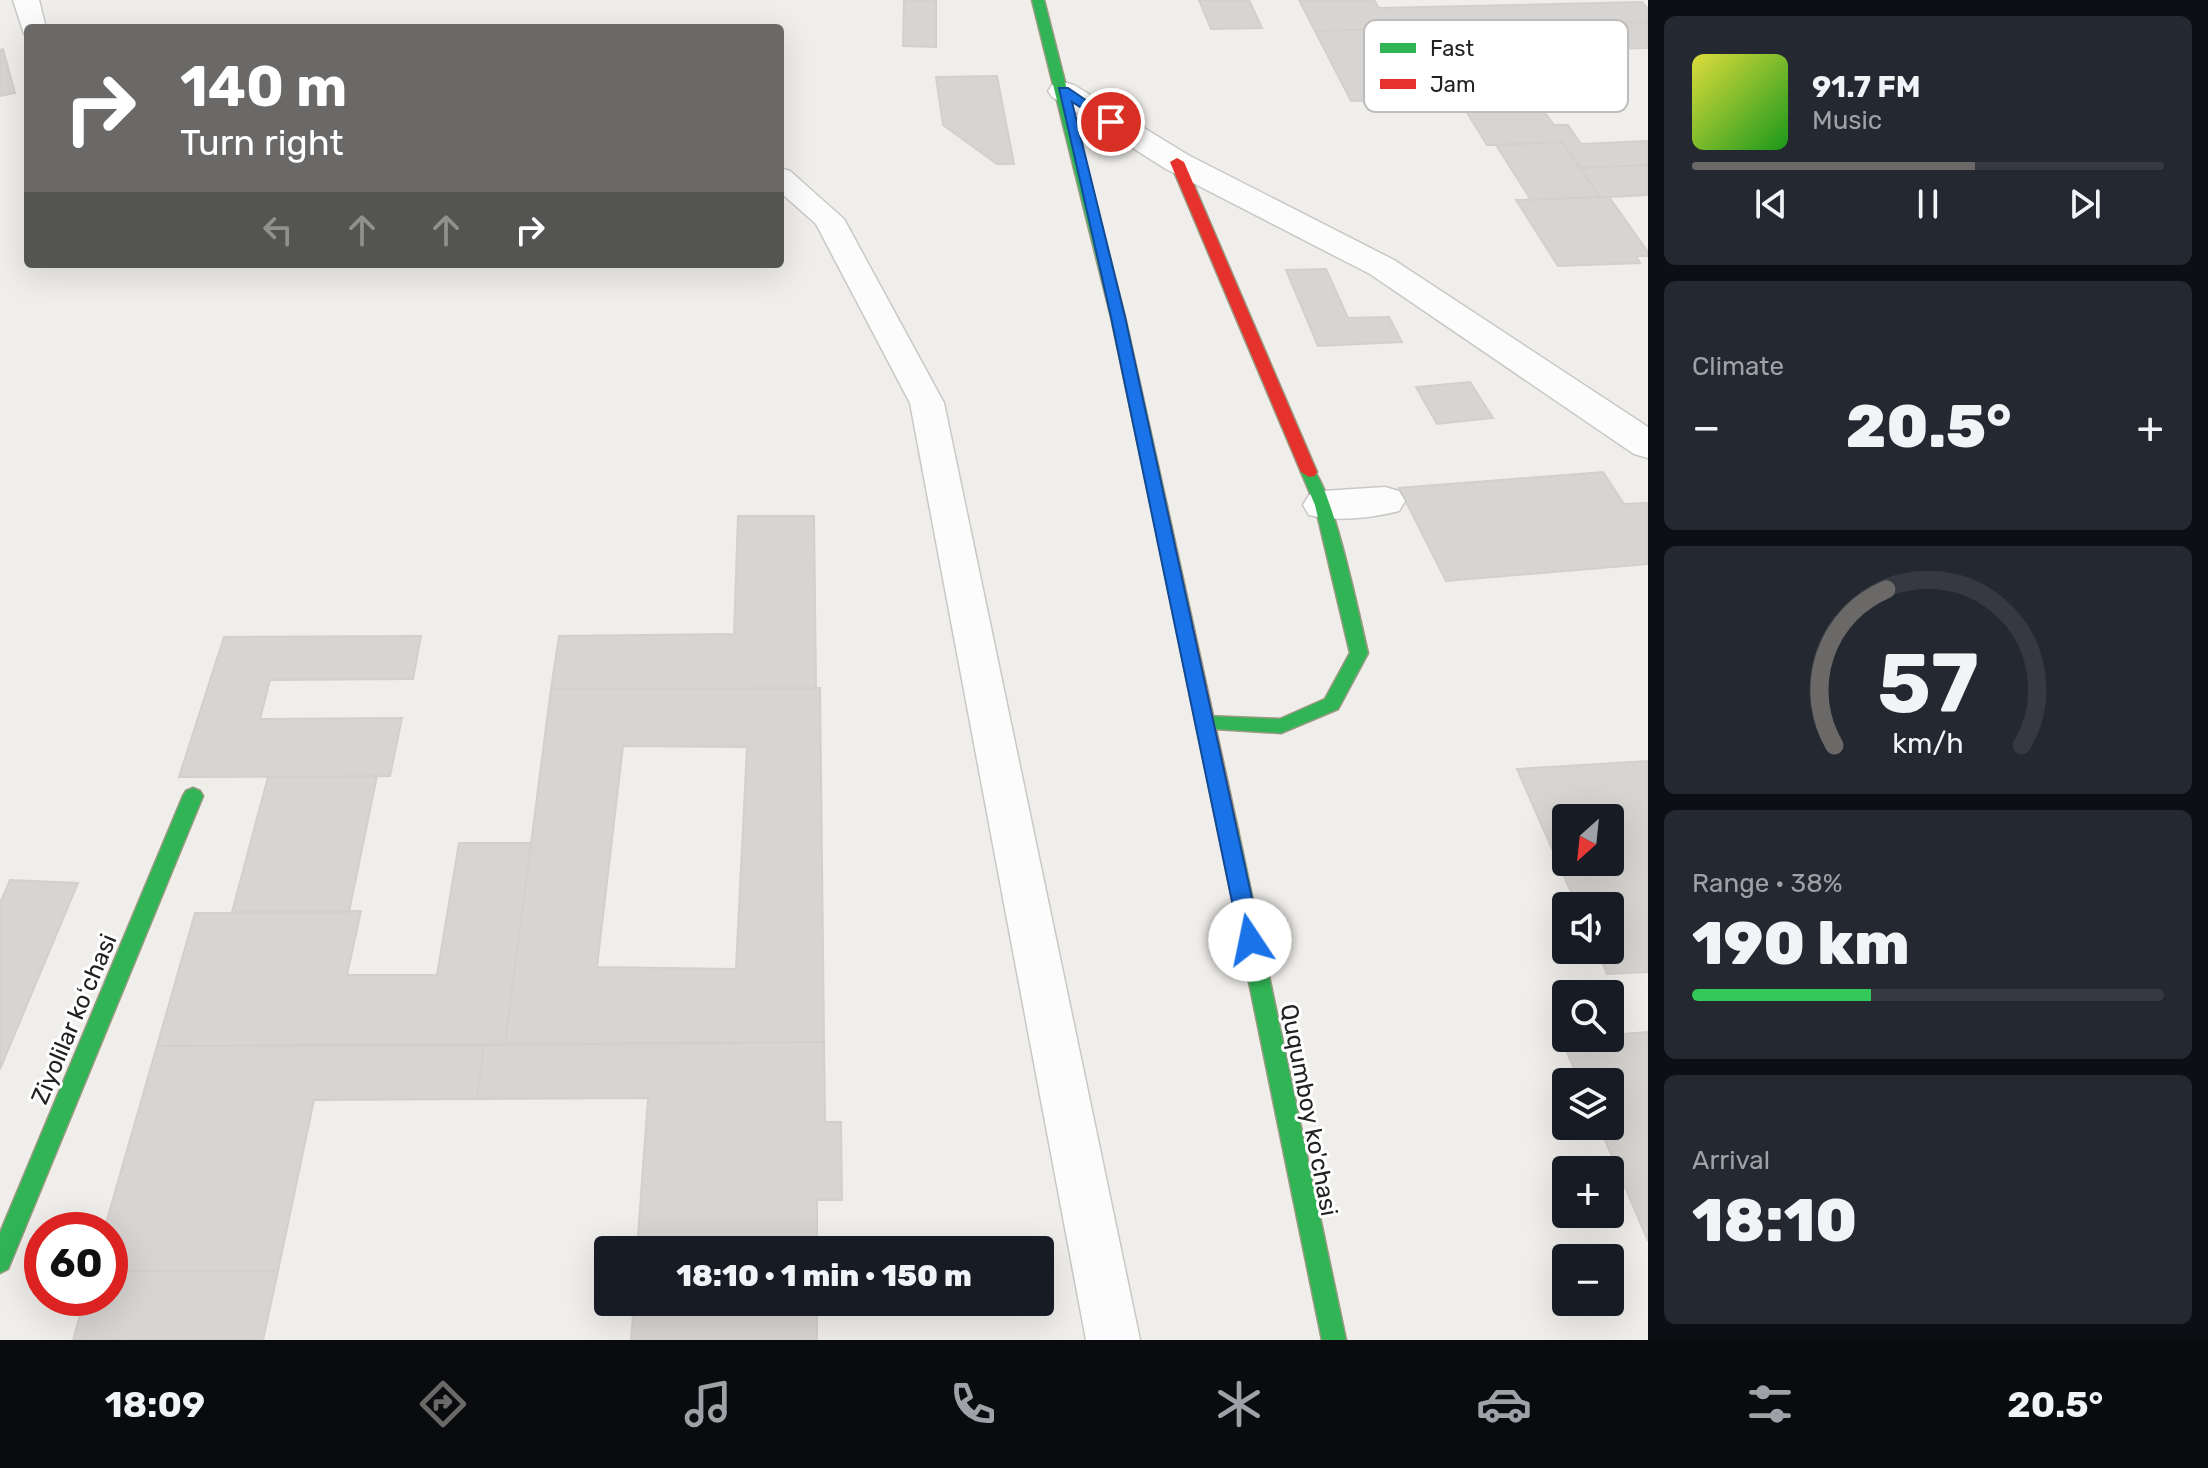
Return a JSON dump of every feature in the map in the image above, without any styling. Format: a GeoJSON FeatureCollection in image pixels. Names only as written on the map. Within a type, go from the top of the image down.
{"type":"FeatureCollection","features":[{"type":"Feature","properties":{"kind":"main road","name":"Ququmboy ko'chasi"},"geometry":{"type":"LineString","coordinates":[[1038,0],[1118,317],[1334,1340]]}},
{"type":"Feature","properties":{"kind":"main road"},"geometry":{"type":"LineString","coordinates":[[1177,162],[1323,505],[1359,653],[1332,704],[1281,726],[1206,723]]}},
{"type":"Feature","properties":{"kind":"main road","name":"Ziyolilar koʻchasi"},"geometry":{"type":"LineString","coordinates":[[0,1261],[193,796]]}},
{"type":"Feature","properties":{"kind":"street"},"geometry":{"type":"LineString","coordinates":[[1063,91],[1177,162],[1382,267],[1648,445]]}},
{"type":"Feature","properties":{"kind":"street"},"geometry":{"type":"LineString","coordinates":[[1323,505],[1385,501]]}},
{"type":"Feature","properties":{"kind":"lane"},"geometry":{"type":"LineString","coordinates":[[26,0],[32,24]]}},
{"type":"Feature","properties":{"kind":"lane"},"geometry":{"type":"LineString","coordinates":[[784,180],[829,219],[927,403],[1113,1340]]}},
{"type":"Feature","properties":{"kind":"building"},"geometry":{"type":"Polygon","coordinates":[[[904,0],[936,0],[936,47],[903,46],[904,0]]]}},
{"type":"Feature","properties":{"kind":"building"},"geometry":{"type":"Polygon","coordinates":[[[1199,0],[1249,0],[1262,28],[1211,29],[1199,0]]]}},
{"type":"Feature","properties":{"kind":"building"},"geometry":{"type":"Polygon","coordinates":[[[1299,0],[1374,0],[1379,8],[1642,2],[1648,9],[1648,22],[1364,20],[1364,30],[1315,31],[1299,0]]]}},
{"type":"Feature","properties":{"kind":"building"},"geometry":{"type":"Polygon","coordinates":[[[1648,22],[1648,48],[1628,49],[1628,23],[1648,22]]]}},
{"type":"Feature","properties":{"kind":"building"},"geometry":{"type":"Polygon","coordinates":[[[1364,30],[1364,101],[1351,101],[1315,31],[1364,30]]]}},
{"type":"Feature","properties":{"kind":"building"},"geometry":{"type":"Polygon","coordinates":[[[3,49],[15,93],[0,96],[0,50],[3,49]]]}},
{"type":"Feature","properties":{"kind":"building"},"geometry":{"type":"Polygon","coordinates":[[[997,76],[1014,164],[997,164],[943,125],[936,77],[997,76]]]}},
{"type":"Feature","properties":{"kind":"building"},"geometry":{"type":"Polygon","coordinates":[[[1466,112],[1545,112],[1554,125],[1568,125],[1581,144],[1648,141],[1648,165],[1580,168],[1562,142],[1487,145],[1466,112]]]}},
{"type":"Feature","properties":{"kind":"building"},"geometry":{"type":"Polygon","coordinates":[[[1562,142],[1600,197],[1531,200],[1496,145],[1562,142]]]}},
{"type":"Feature","properties":{"kind":"building"},"geometry":{"type":"Polygon","coordinates":[[[1648,165],[1648,195],[1609,197],[1600,197],[1580,168],[1648,165]]]}},
{"type":"Feature","properties":{"kind":"building"},"geometry":{"type":"Polygon","coordinates":[[[1609,197],[1648,252],[1648,256],[1636,256],[1640,263],[1558,266],[1516,200],[1609,197]]]}},
{"type":"Feature","properties":{"kind":"building"},"geometry":{"type":"Polygon","coordinates":[[[1326,269],[1348,318],[1389,317],[1402,342],[1318,346],[1286,270],[1326,269]]]}},
{"type":"Feature","properties":{"kind":"building"},"geometry":{"type":"Polygon","coordinates":[[[1470,382],[1493,418],[1437,424],[1416,387],[1470,382]]]}},
{"type":"Feature","properties":{"kind":"building"},"geometry":{"type":"Polygon","coordinates":[[[1603,472],[1624,504],[1648,503],[1648,564],[1446,581],[1399,488],[1603,472]]]}},
{"type":"Feature","properties":{"kind":"building"},"geometry":{"type":"Polygon","coordinates":[[[738,516],[814,516],[816,688],[551,689],[559,636],[734,634],[738,516]]]}},
{"type":"Feature","properties":{"kind":"building"},"geometry":{"type":"Polygon","coordinates":[[[421,636],[413,679],[270,680],[260,719],[402,718],[390,776],[179,777],[224,637],[421,636]]]}},
{"type":"Feature","properties":{"kind":"building"},"geometry":{"type":"Polygon","coordinates":[[[820,688],[824,1042],[505,1044],[551,689],[820,688]],[[623,746],[597,967],[736,969],[747,747],[623,746]]]}},
{"type":"Feature","properties":{"kind":"building"},"geometry":{"type":"Polygon","coordinates":[[[1648,761],[1648,972],[1607,974],[1603,964],[1624,964],[1624,892],[1571,892],[1564,876],[1624,876],[1624,804],[1552,804],[1552,849],[1517,769],[1648,761]]]}},
{"type":"Feature","properties":{"kind":"building"},"geometry":{"type":"Polygon","coordinates":[[[377,776],[349,912],[232,912],[268,777],[377,776]]]}},
{"type":"Feature","properties":{"kind":"building"},"geometry":{"type":"Polygon","coordinates":[[[459,843],[531,843],[505,1044],[157,1046],[195,913],[361,911],[347,975],[437,975],[459,843]]]}},
{"type":"Feature","properties":{"kind":"building"},"geometry":{"type":"Polygon","coordinates":[[[10,880],[78,883],[0,1069],[0,903],[10,880]]]}},
{"type":"Feature","properties":{"kind":"building"},"geometry":{"type":"Polygon","coordinates":[[[1648,1032],[1648,1241],[1624,1185],[1624,1156],[1612,1156],[1605,1140],[1624,1140],[1624,1068],[1574,1068],[1567,1052],[1624,1052],[1624,1034],[1648,1032]]]}},
{"type":"Feature","properties":{"kind":"building"},"geometry":{"type":"Polygon","coordinates":[[[824,1042],[825,1122],[841,1122],[842,1200],[817,1200],[817,1236],[638,1236],[648,1098],[477,1099],[484,1045],[824,1042]]]}},
{"type":"Feature","properties":{"kind":"building"},"geometry":{"type":"Polygon","coordinates":[[[484,1045],[477,1099],[314,1100],[278,1271],[128,1271],[128,1212],[109,1212],[157,1046],[484,1045]]]}},
{"type":"Feature","properties":{"kind":"building"},"geometry":{"type":"Polygon","coordinates":[[[128,1271],[278,1271],[263,1340],[73,1340],[80,1316],[128,1316],[128,1271]]]}},
{"type":"Feature","properties":{"kind":"building"},"geometry":{"type":"Polygon","coordinates":[[[633,1316],[817,1316],[817,1340],[631,1340],[633,1316]]]}},
{"type":"Feature","properties":{"kind":"traffic: fast"},"geometry":{"type":"LineString","coordinates":[[1038,0],[1118,317],[1159,506]]}},
{"type":"Feature","properties":{"kind":"traffic: fast"},"geometry":{"type":"LineString","coordinates":[[1206,723],[1281,726],[1332,704],[1359,653],[1323,505],[1309,472]]}},
{"type":"Feature","properties":{"kind":"traffic: fast"},"geometry":{"type":"LineString","coordinates":[[0,1261],[193,796]]}},
{"type":"Feature","properties":{"kind":"traffic: fast"},"geometry":{"type":"LineString","coordinates":[[1228,830],[1334,1340]]}},
{"type":"Feature","properties":{"kind":"traffic: jam"},"geometry":{"type":"LineString","coordinates":[[1177,162],[1309,472]]}},
{"type":"Feature","properties":{"kind":"traffic: jam"},"geometry":{"type":"LineString","coordinates":[[1159,506],[1228,830]]}},
{"type":"Feature","properties":{"kind":"route"},"geometry":{"type":"LineString","coordinates":[[1111,122],[1063,91],[1118,317],[1250,940]]}}]}
